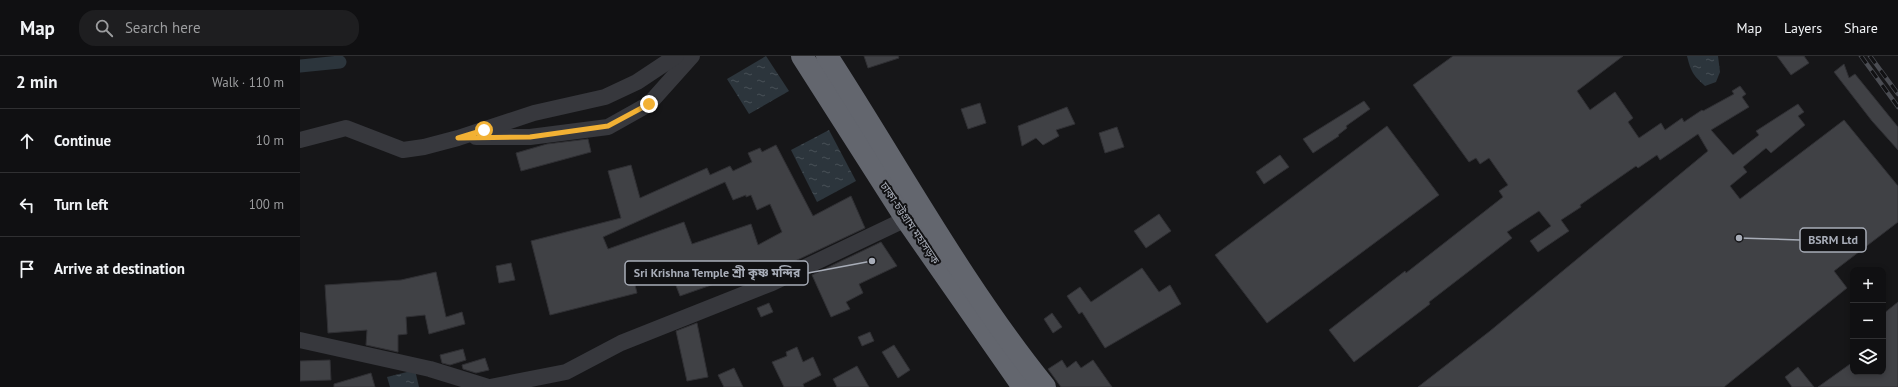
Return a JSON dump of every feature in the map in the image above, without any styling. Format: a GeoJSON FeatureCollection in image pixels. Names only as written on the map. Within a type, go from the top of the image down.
{"type":"FeatureCollection","features":[{"type":"Feature","properties":{"kind":"highway","name":"ঢাকা-চট্টগ্রাম মহাসড়ক"},"geometry":{"type":"LineString","coordinates":[[802,56],[906,219],[1023,387]]}},
{"type":"Feature","properties":{"kind":"highway","name":"ঢাকা-চট্টগ্রাম মহাসড়ক"},"geometry":{"type":"LineString","coordinates":[[827,56],[958,266],[1045,387]]}},
{"type":"Feature","properties":{"kind":"street"},"geometry":{"type":"LineString","coordinates":[[300,140],[346,128],[403,150],[424,147],[458,138],[534,113],[604,97],[637,82],[676,56]]}},
{"type":"Feature","properties":{"kind":"street"},"geometry":{"type":"LineString","coordinates":[[458,138],[530,137],[608,126],[649,104],[692,56]]}},
{"type":"Feature","properties":{"kind":"street"},"geometry":{"type":"LineString","coordinates":[[300,340],[430,369],[489,387],[566,372],[621,343],[772,283],[906,219]]}},
{"type":"Feature","properties":{"kind":"water"},"geometry":{"type":"Polygon","coordinates":[[[766,56],[789,91],[749,114],[727,79],[766,56]]]}},
{"type":"Feature","properties":{"kind":"water"},"geometry":{"type":"Polygon","coordinates":[[[1687,56],[1718,56],[1720,72],[1716,82],[1705,86],[1693,73],[1687,56]]]}},
{"type":"Feature","properties":{"kind":"water"},"geometry":{"type":"Polygon","coordinates":[[[829,130],[856,181],[817,202],[791,150],[829,130]]]}},
{"type":"Feature","properties":{"kind":"water"},"geometry":{"type":"Polygon","coordinates":[[[415,370],[419,387],[390,387],[387,377],[415,370]]]}},
{"type":"Feature","properties":{"kind":"building"},"geometry":{"type":"Polygon","coordinates":[[[864,56],[898,56],[899,58],[868,68],[864,56]]]}},
{"type":"Feature","properties":{"kind":"building"},"geometry":{"type":"Polygon","coordinates":[[[1453,56],[1623,56],[1577,91],[1590,110],[1615,92],[1633,118],[1628,122],[1639,138],[1661,123],[1665,130],[1682,118],[1684,122],[1702,110],[1703,111],[1734,94],[1732,91],[1740,86],[1746,94],[1742,97],[1749,107],[1711,130],[1733,155],[1759,135],[1756,131],[1798,104],[1804,112],[1798,116],[1805,125],[1771,153],[1766,148],[1743,167],[1747,172],[1730,186],[1740,199],[1844,120],[1898,186],[1898,222],[1834,271],[1847,288],[1724,387],[1418,387],[1490,331],[1708,151],[1698,134],[1660,160],[1657,155],[1638,168],[1636,166],[1561,220],[1569,231],[1538,252],[1530,241],[1551,226],[1539,211],[1507,232],[1512,238],[1429,302],[1430,304],[1354,362],[1329,330],[1405,271],[1406,273],[1503,197],[1499,191],[1508,185],[1489,158],[1480,164],[1476,158],[1469,162],[1413,85],[1453,56]]]}},
{"type":"Feature","properties":{"kind":"building"},"geometry":{"type":"Polygon","coordinates":[[[1777,56],[1804,56],[1809,63],[1791,75],[1777,56]]]}},
{"type":"Feature","properties":{"kind":"building"},"geometry":{"type":"Polygon","coordinates":[[[1844,64],[1849,78],[1855,74],[1898,127],[1898,150],[1872,121],[1834,72],[1844,64]]]}},
{"type":"Feature","properties":{"kind":"building"},"geometry":{"type":"Polygon","coordinates":[[[1364,101],[1370,109],[1346,126],[1347,128],[1338,135],[1339,136],[1313,153],[1303,139],[1364,101]]]}},
{"type":"Feature","properties":{"kind":"building"},"geometry":{"type":"Polygon","coordinates":[[[980,103],[986,123],[968,129],[961,109],[980,103]]]}},
{"type":"Feature","properties":{"kind":"building"},"geometry":{"type":"Polygon","coordinates":[[[1067,107],[1075,124],[1056,130],[1059,136],[1043,145],[1036,138],[1022,146],[1018,126],[1067,107]]]}},
{"type":"Feature","properties":{"kind":"building"},"geometry":{"type":"Polygon","coordinates":[[[1387,126],[1439,195],[1267,323],[1215,255],[1387,126]]]}},
{"type":"Feature","properties":{"kind":"building"},"geometry":{"type":"Polygon","coordinates":[[[1117,127],[1124,147],[1105,153],[1099,133],[1117,127]]]}},
{"type":"Feature","properties":{"kind":"building"},"geometry":{"type":"Polygon","coordinates":[[[588,139],[591,152],[521,171],[516,153],[547,144],[588,139]]]}},
{"type":"Feature","properties":{"kind":"building"},"geometry":{"type":"Polygon","coordinates":[[[776,145],[813,216],[851,196],[865,228],[774,271],[771,264],[680,296],[672,275],[635,285],[637,293],[550,315],[531,241],[621,218],[608,171],[631,165],[640,198],[707,168],[710,175],[730,166],[733,171],[752,162],[748,153],[760,148],[762,152],[776,145]],[[725,182],[603,237],[608,249],[684,222],[692,244],[751,224],[758,245],[782,232],[770,204],[757,210],[751,195],[746,197],[746,195],[733,200],[725,182]]]}},
{"type":"Feature","properties":{"kind":"building"},"geometry":{"type":"Polygon","coordinates":[[[1280,155],[1289,167],[1264,184],[1256,172],[1280,155]]]}},
{"type":"Feature","properties":{"kind":"building"},"geometry":{"type":"Polygon","coordinates":[[[1159,214],[1171,231],[1146,248],[1134,231],[1159,214]]]}},
{"type":"Feature","properties":{"kind":"building"},"geometry":{"type":"Polygon","coordinates":[[[881,242],[897,266],[859,284],[863,293],[846,302],[850,309],[831,317],[812,275],[881,242]]]}},
{"type":"Feature","properties":{"kind":"building"},"geometry":{"type":"Polygon","coordinates":[[[511,263],[515,280],[499,283],[496,266],[511,263]]]}},
{"type":"Feature","properties":{"kind":"building"},"geometry":{"type":"Polygon","coordinates":[[[1142,268],[1159,292],[1170,285],[1181,304],[1105,348],[1082,312],[1079,314],[1067,296],[1080,287],[1091,302],[1142,268]]]}},
{"type":"Feature","properties":{"kind":"building"},"geometry":{"type":"Polygon","coordinates":[[[436,272],[446,317],[462,312],[465,324],[429,334],[425,315],[406,317],[407,334],[398,335],[398,352],[366,345],[367,330],[328,333],[325,285],[401,280],[436,272]]]}},
{"type":"Feature","properties":{"kind":"building"},"geometry":{"type":"Polygon","coordinates":[[[1898,302],[1898,387],[1818,387],[1850,364],[1850,375],[1886,375],[1886,312],[1898,302]]]}},
{"type":"Feature","properties":{"kind":"building"},"geometry":{"type":"Polygon","coordinates":[[[769,303],[773,312],[761,317],[757,308],[769,303]]]}},
{"type":"Feature","properties":{"kind":"building"},"geometry":{"type":"Polygon","coordinates":[[[1052,313],[1062,327],[1053,333],[1044,319],[1052,313]]]}},
{"type":"Feature","properties":{"kind":"building"},"geometry":{"type":"Polygon","coordinates":[[[697,323],[708,377],[687,381],[676,331],[697,323]]]}},
{"type":"Feature","properties":{"kind":"building"},"geometry":{"type":"Polygon","coordinates":[[[870,332],[874,341],[862,346],[858,337],[870,332]]]}},
{"type":"Feature","properties":{"kind":"building"},"geometry":{"type":"Polygon","coordinates":[[[894,345],[910,370],[898,378],[882,352],[894,345]]]}},
{"type":"Feature","properties":{"kind":"building"},"geometry":{"type":"Polygon","coordinates":[[[797,347],[803,362],[813,357],[821,375],[803,384],[804,387],[784,387],[772,362],[787,356],[786,352],[797,347]]]}},
{"type":"Feature","properties":{"kind":"building"},"geometry":{"type":"Polygon","coordinates":[[[463,349],[466,360],[450,365],[442,363],[440,355],[463,349]]]}},
{"type":"Feature","properties":{"kind":"building"},"geometry":{"type":"Polygon","coordinates":[[[485,358],[489,370],[476,373],[463,369],[462,365],[485,358]]]}},
{"type":"Feature","properties":{"kind":"building"},"geometry":{"type":"Polygon","coordinates":[[[330,360],[331,380],[300,381],[300,361],[330,360]]]}},
{"type":"Feature","properties":{"kind":"building"},"geometry":{"type":"Polygon","coordinates":[[[1062,360],[1067,368],[1076,361],[1081,368],[1093,360],[1112,387],[1061,387],[1048,369],[1062,360]]]}},
{"type":"Feature","properties":{"kind":"building"},"geometry":{"type":"Polygon","coordinates":[[[857,366],[869,387],[837,387],[833,379],[857,366]]]}},
{"type":"Feature","properties":{"kind":"building"},"geometry":{"type":"Polygon","coordinates":[[[1798,367],[1814,387],[1792,387],[1785,377],[1798,367]]]}},
{"type":"Feature","properties":{"kind":"building"},"geometry":{"type":"Polygon","coordinates":[[[734,368],[743,387],[724,387],[718,375],[734,368]]]}},
{"type":"Feature","properties":{"kind":"building"},"geometry":{"type":"Polygon","coordinates":[[[371,373],[375,387],[334,387],[334,384],[371,373]]]}},
{"type":"Feature","properties":{"kind":"waterway"},"geometry":{"type":"LineString","coordinates":[[300,66],[340,62]]}},
{"type":"Feature","properties":{"kind":"railway"},"geometry":{"type":"LineString","coordinates":[[1861,56],[1898,107]]}},
{"type":"Feature","properties":{"kind":"railway"},"geometry":{"type":"LineString","coordinates":[[1870,56],[1898,94]]}},
{"type":"Feature","properties":{"kind":"place","name":"BSRM Ltd"},"geometry":{"type":"Point","coordinates":[1739,238]}},
{"type":"Feature","properties":{"kind":"place","name":"Sri Krishna Temple শ্রী কৃষ্ণ মন্দির"},"geometry":{"type":"Point","coordinates":[872,261]}},
{"type":"Feature","properties":{"kind":"route"},"geometry":{"type":"LineString","coordinates":[[484,130],[458,138],[530,137],[608,126],[649,104]]}}]}
